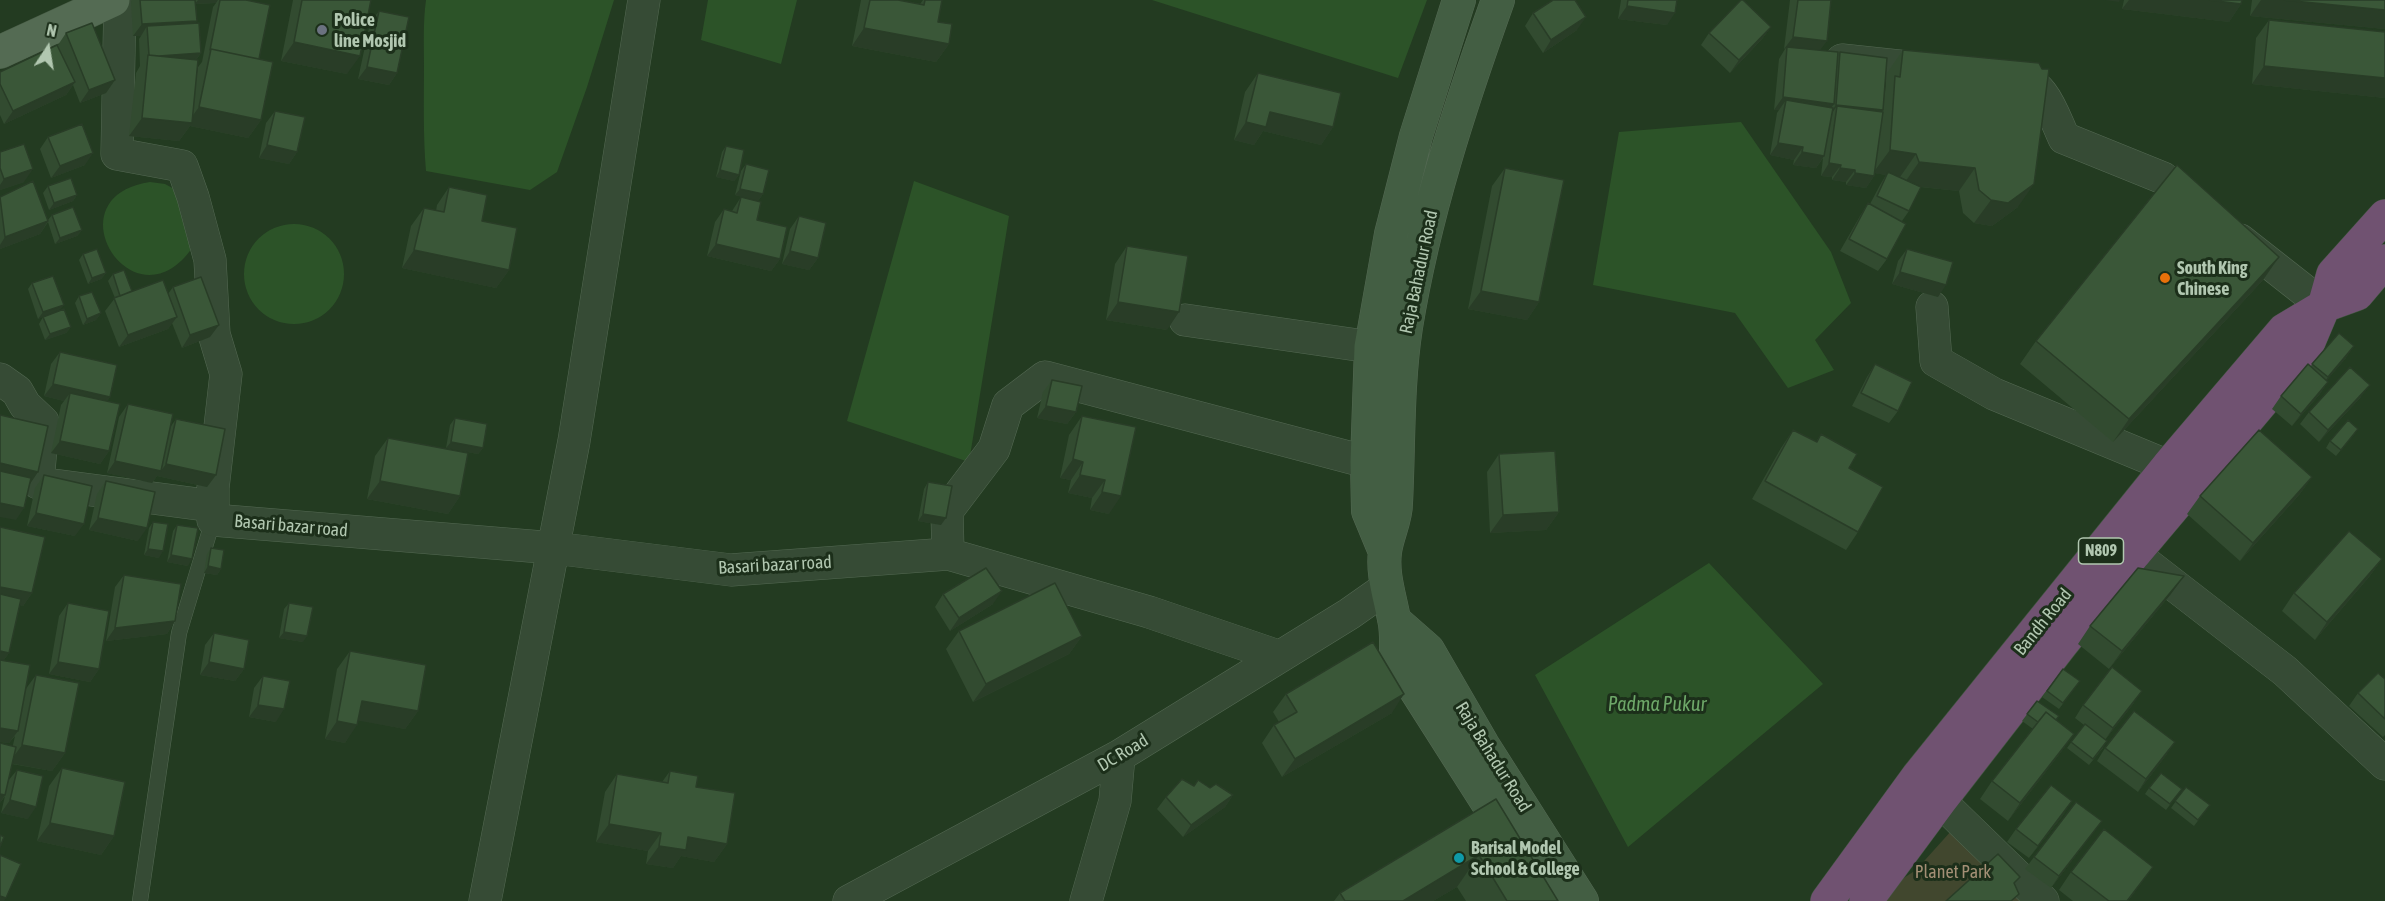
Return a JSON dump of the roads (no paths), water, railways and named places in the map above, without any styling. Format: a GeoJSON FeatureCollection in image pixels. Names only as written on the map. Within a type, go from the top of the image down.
{"type":"FeatureCollection","features":[{"type":"Feature","properties":{"kind":"highway","name":"Bandh Road"},"geometry":{"type":"LineString","coordinates":[[1866,901],[1940,801],[2134,554],[2305,351],[2324,306],[2333,274],[2385,216]]}},
{"type":"Feature","properties":{"kind":"highway","name":"Bandh Road"},"geometry":{"type":"LineString","coordinates":[[1827,901],[1918,776],[2168,466],[2284,330],[2324,306],[2356,294],[2385,261]]}},
{"type":"Feature","properties":{"kind":"main road"},"geometry":{"type":"LineString","coordinates":[[0,52],[113,0]]}},
{"type":"Feature","properties":{"kind":"main road","name":"Raja Bahadur Road"},"geometry":{"type":"LineString","coordinates":[[1459,0],[1416,136],[1391,234],[1371,347],[1367,462],[1368,510],[1384,552],[1386,588],[1395,621],[1396,659],[1550,901]]}},
{"type":"Feature","properties":{"kind":"main road","name":"Raja Bahadur Road"},"geometry":{"type":"LineString","coordinates":[[1384,552],[1396,506],[1396,462],[1402,364],[1418,261],[1443,170],[1498,0]]}},
{"type":"Feature","properties":{"kind":"main road","name":"Raja Bahadur Road"},"geometry":{"type":"LineString","coordinates":[[1395,621],[1428,650],[1483,745],[1582,901]]}},
{"type":"Feature","properties":{"kind":"street","name":"Basari bazar road"},"geometry":{"type":"LineString","coordinates":[[120,0],[117,154],[182,166],[210,260],[214,334],[226,374],[213,488],[213,513],[554,548],[731,570],[948,554]]}},
{"type":"Feature","properties":{"kind":"street"},"geometry":{"type":"LineString","coordinates":[[485,901],[576,429],[644,0]]}},
{"type":"Feature","properties":{"kind":"street"},"geometry":{"type":"LineString","coordinates":[[1812,57],[2024,78],[2041,89],[2064,138],[2163,178],[2324,306]]}},
{"type":"Feature","properties":{"kind":"street"},"geometry":{"type":"LineString","coordinates":[[1932,307],[1936,361],[1994,394],[2168,466]]}},
{"type":"Feature","properties":{"kind":"street"},"geometry":{"type":"LineString","coordinates":[[1185,320],[1371,347]]}},
{"type":"Feature","properties":{"kind":"street"},"geometry":{"type":"LineString","coordinates":[[1278,656],[1149,612],[948,554],[947,511],[994,449],[1008,405],[1045,377],[1367,462]]}},
{"type":"Feature","properties":{"kind":"street"},"geometry":{"type":"LineString","coordinates":[[0,379],[18,391],[25,405],[44,422],[38,483],[213,513]]}},
{"type":"Feature","properties":{"kind":"street"},"geometry":{"type":"LineString","coordinates":[[2134,554],[2285,671],[2385,764]]}},
{"type":"Feature","properties":{"kind":"street","name":"DC Road"},"geometry":{"type":"LineString","coordinates":[[849,901],[1119,756],[1349,614],[1386,588]]}},
{"type":"Feature","properties":{"kind":"street"},"geometry":{"type":"LineString","coordinates":[[1086,901],[1115,801],[1119,756]]}},
{"type":"Feature","properties":{"kind":"street"},"geometry":{"type":"LineString","coordinates":[[1940,801],[2043,901]]}},
{"type":"Feature","properties":{"kind":"lane"},"geometry":{"type":"LineString","coordinates":[[140,901],[179,633],[213,513]]}},
{"type":"Feature","properties":{"kind":"water"},"geometry":{"type":"Polygon","coordinates":[[[426,0],[614,0],[557,172],[530,190],[426,171],[424,16],[426,0]]]}},
{"type":"Feature","properties":{"kind":"water"},"geometry":{"type":"Polygon","coordinates":[[[708,0],[797,0],[781,64],[701,40],[708,0]]]}},
{"type":"Feature","properties":{"kind":"water"},"geometry":{"type":"Polygon","coordinates":[[[1152,0],[1427,0],[1398,78],[1152,0]]]}},
{"type":"Feature","properties":{"kind":"water"},"geometry":{"type":"Polygon","coordinates":[[[1741,122],[1831,252],[1851,303],[1815,340],[1834,370],[1788,388],[1735,313],[1593,285],[1619,132],[1741,122]]]}},
{"type":"Feature","properties":{"kind":"water"},"geometry":{"type":"Polygon","coordinates":[[[914,181],[1009,216],[969,462],[847,421],[914,181]]]}},
{"type":"Feature","properties":{"kind":"water"},"geometry":{"type":"Polygon","coordinates":[[[150,182],[165,184],[178,191],[192,248],[169,270],[147,275],[127,268],[111,252],[104,231],[106,210],[120,193],[150,182]]]}},
{"type":"Feature","properties":{"kind":"water"},"geometry":{"type":"Polygon","coordinates":[[[294,224],[313,228],[330,238],[340,255],[344,274],[340,293],[330,310],[313,320],[294,324],[275,320],[258,310],[248,293],[244,274],[248,255],[258,238],[275,228],[294,224]]]}},
{"type":"Feature","properties":{"kind":"water","name":"Padma Pukur"},"geometry":{"type":"Polygon","coordinates":[[[1709,563],[1823,684],[1628,847],[1535,675],[1709,563]]]}},
{"type":"Feature","properties":{"kind":"place","name":"Police line Mosjid"},"geometry":{"type":"Point","coordinates":[322,30]}},
{"type":"Feature","properties":{"kind":"place","name":"South King Chinese"},"geometry":{"type":"Point","coordinates":[2165,278]}},
{"type":"Feature","properties":{"kind":"place","name":"Barisal Model School & College"},"geometry":{"type":"Point","coordinates":[1459,858]}},
{"type":"Feature","properties":{"kind":"park label","name":"Planet Park"},"geometry":{"type":"Point","coordinates":[1953,872]}}]}
